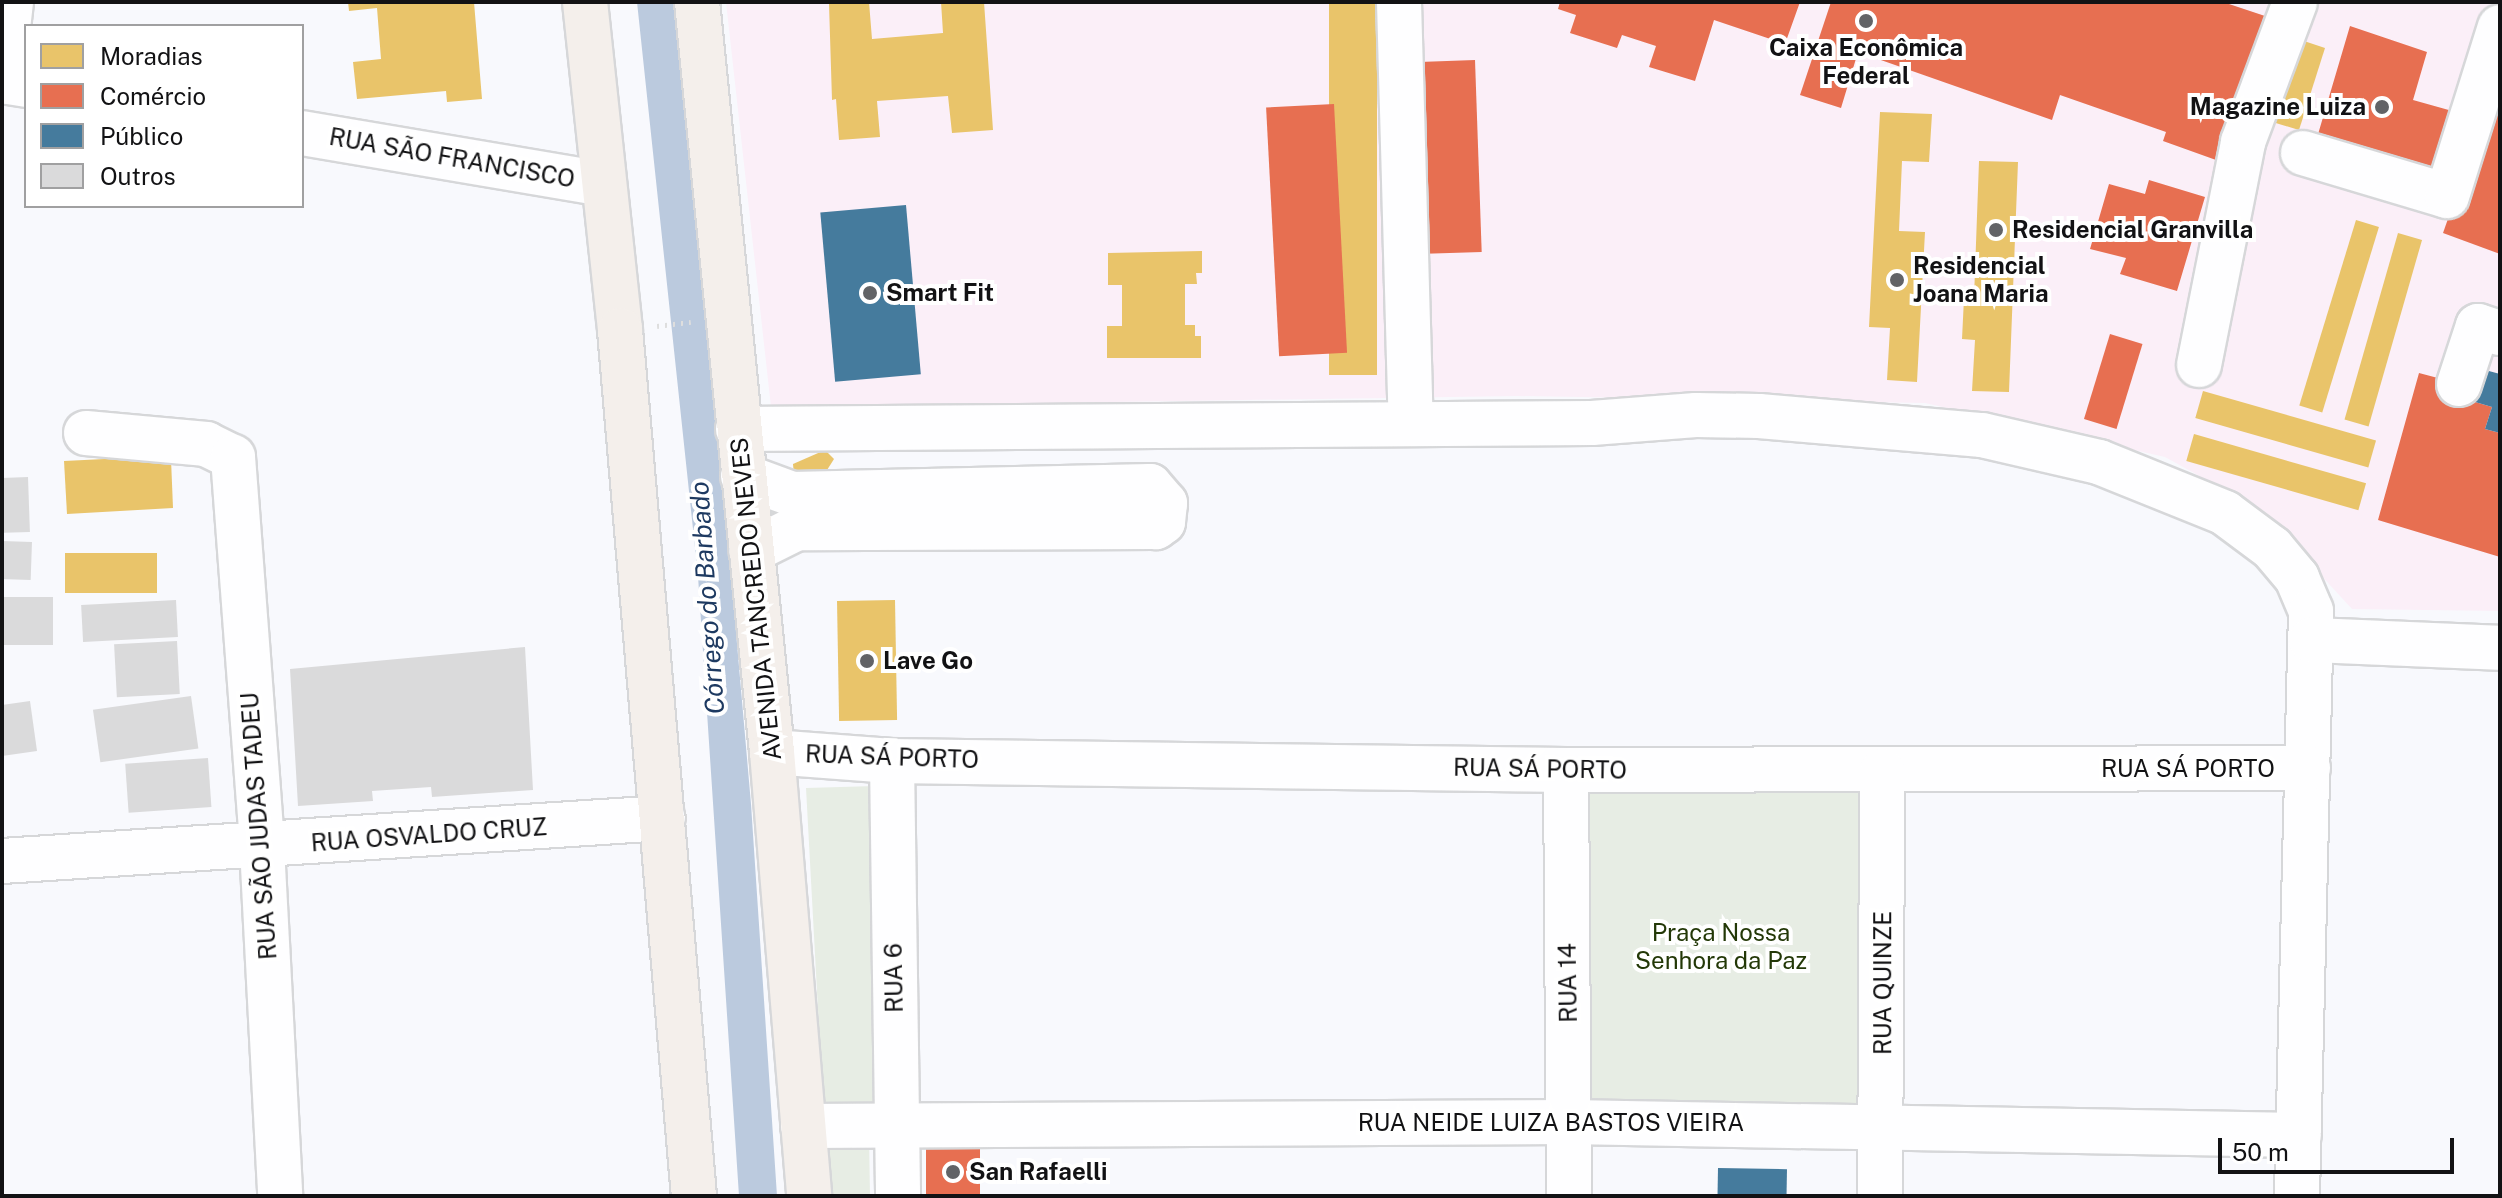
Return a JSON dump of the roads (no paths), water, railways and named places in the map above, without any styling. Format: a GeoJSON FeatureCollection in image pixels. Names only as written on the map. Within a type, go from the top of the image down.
{"type":"FeatureCollection","features":[{"type":"Feature","properties":{"kind":"main road"},"geometry":{"type":"LineString","coordinates":[[585,2],[663,818],[694,1196]]}},
{"type":"Feature","properties":{"kind":"main road","name":"AVENIDA TANCREDO NEVES"},"geometry":{"type":"LineString","coordinates":[[697,2],[772,752],[809,1196]]}},
{"type":"Feature","properties":{"kind":"street"},"geometry":{"type":"LineString","coordinates":[[11,2],[2,81],[24,85]]}},
{"type":"Feature","properties":{"kind":"street"},"geometry":{"type":"LineString","coordinates":[[1399,2],[1411,424]]}},
{"type":"Feature","properties":{"kind":"street"},"geometry":{"type":"LineString","coordinates":[[2199,365],[2243,142],[2295,2]]}},
{"type":"Feature","properties":{"kind":"street"},"geometry":{"type":"LineString","coordinates":[[2303,153],[2447,196],[2500,27]]}},
{"type":"Feature","properties":{"kind":"street","name":"RUA SÃO FRANCISCO"},"geometry":{"type":"LineString","coordinates":[[304,133],[602,184]]}},
{"type":"Feature","properties":{"kind":"street"},"geometry":{"type":"LineString","coordinates":[[2459,384],[2478,326],[2500,333]]}},
{"type":"Feature","properties":{"kind":"street"},"geometry":{"type":"LineString","coordinates":[[738,429],[1411,424],[1775,417],[1982,435],[2099,462],[2225,513],[2272,548],[2305,594],[2311,640],[2297,1196]]}},
{"type":"Feature","properties":{"kind":"street","name":"RUA SÃO JUDAS TADEU"},"geometry":{"type":"LineString","coordinates":[[86,433],[206,444],[233,457],[262,847],[280,1196]]}},
{"type":"Feature","properties":{"kind":"street"},"geometry":{"type":"LineString","coordinates":[[743,476],[792,494],[1150,486],[1165,503],[1163,522],[1156,527],[797,528],[751,551]]}},
{"type":"Feature","properties":{"kind":"street"},"geometry":{"type":"LineString","coordinates":[[2311,640],[2500,648]]}},
{"type":"Feature","properties":{"kind":"street","name":"RUA SÁ PORTO"},"geometry":{"type":"LineString","coordinates":[[772,752],[892,761],[1566,770],[2308,768]]}},
{"type":"Feature","properties":{"kind":"street","name":"RUA 6"},"geometry":{"type":"LineString","coordinates":[[892,761],[898,1196]]}},
{"type":"Feature","properties":{"kind":"street","name":"RUA 14"},"geometry":{"type":"LineString","coordinates":[[1566,770],[1569,1196]]}},
{"type":"Feature","properties":{"kind":"street","name":"RUA QUINZE"},"geometry":{"type":"LineString","coordinates":[[1880,1196],[1883,1124],[1882,771]]}},
{"type":"Feature","properties":{"kind":"street","name":"RUA OSVALDO CRUZ"},"geometry":{"type":"LineString","coordinates":[[2,861],[262,847],[663,818]]}},
{"type":"Feature","properties":{"kind":"street","name":"RUA NEIDE LUIZA BASTOS VIEIRA"},"geometry":{"type":"LineString","coordinates":[[803,1126],[1570,1122],[1883,1124],[2299,1135]]}},
{"type":"Feature","properties":{"kind":"water","name":"Córrego do Barbado"},"geometry":{"type":"Polygon","coordinates":[[[637,2],[681,2],[751,804],[777,1196],[739,1196],[698,576],[637,2]]]}},
{"type":"Feature","properties":{"kind":"place","name":"Caixa Econômica Federal"},"geometry":{"type":"Point","coordinates":[1866,21]}},
{"type":"Feature","properties":{"kind":"place","name":"Magazine Luiza"},"geometry":{"type":"Point","coordinates":[2382,107]}},
{"type":"Feature","properties":{"kind":"place","name":"Residencial Granvilla"},"geometry":{"type":"Point","coordinates":[1996,230]}},
{"type":"Feature","properties":{"kind":"place","name":"Residencial Joana Maria"},"geometry":{"type":"Point","coordinates":[1897,280]}},
{"type":"Feature","properties":{"kind":"place","name":"Smart Fit"},"geometry":{"type":"Point","coordinates":[870,293]}},
{"type":"Feature","properties":{"kind":"place","name":"Lave Go"},"geometry":{"type":"Point","coordinates":[867,661]}},
{"type":"Feature","properties":{"kind":"place","name":"San Rafaelli"},"geometry":{"type":"Point","coordinates":[953,1172]}},
{"type":"Feature","properties":{"kind":"park label","name":"Praça Nossa Senhora da Paz"},"geometry":{"type":"Point","coordinates":[1721,947]}}]}
